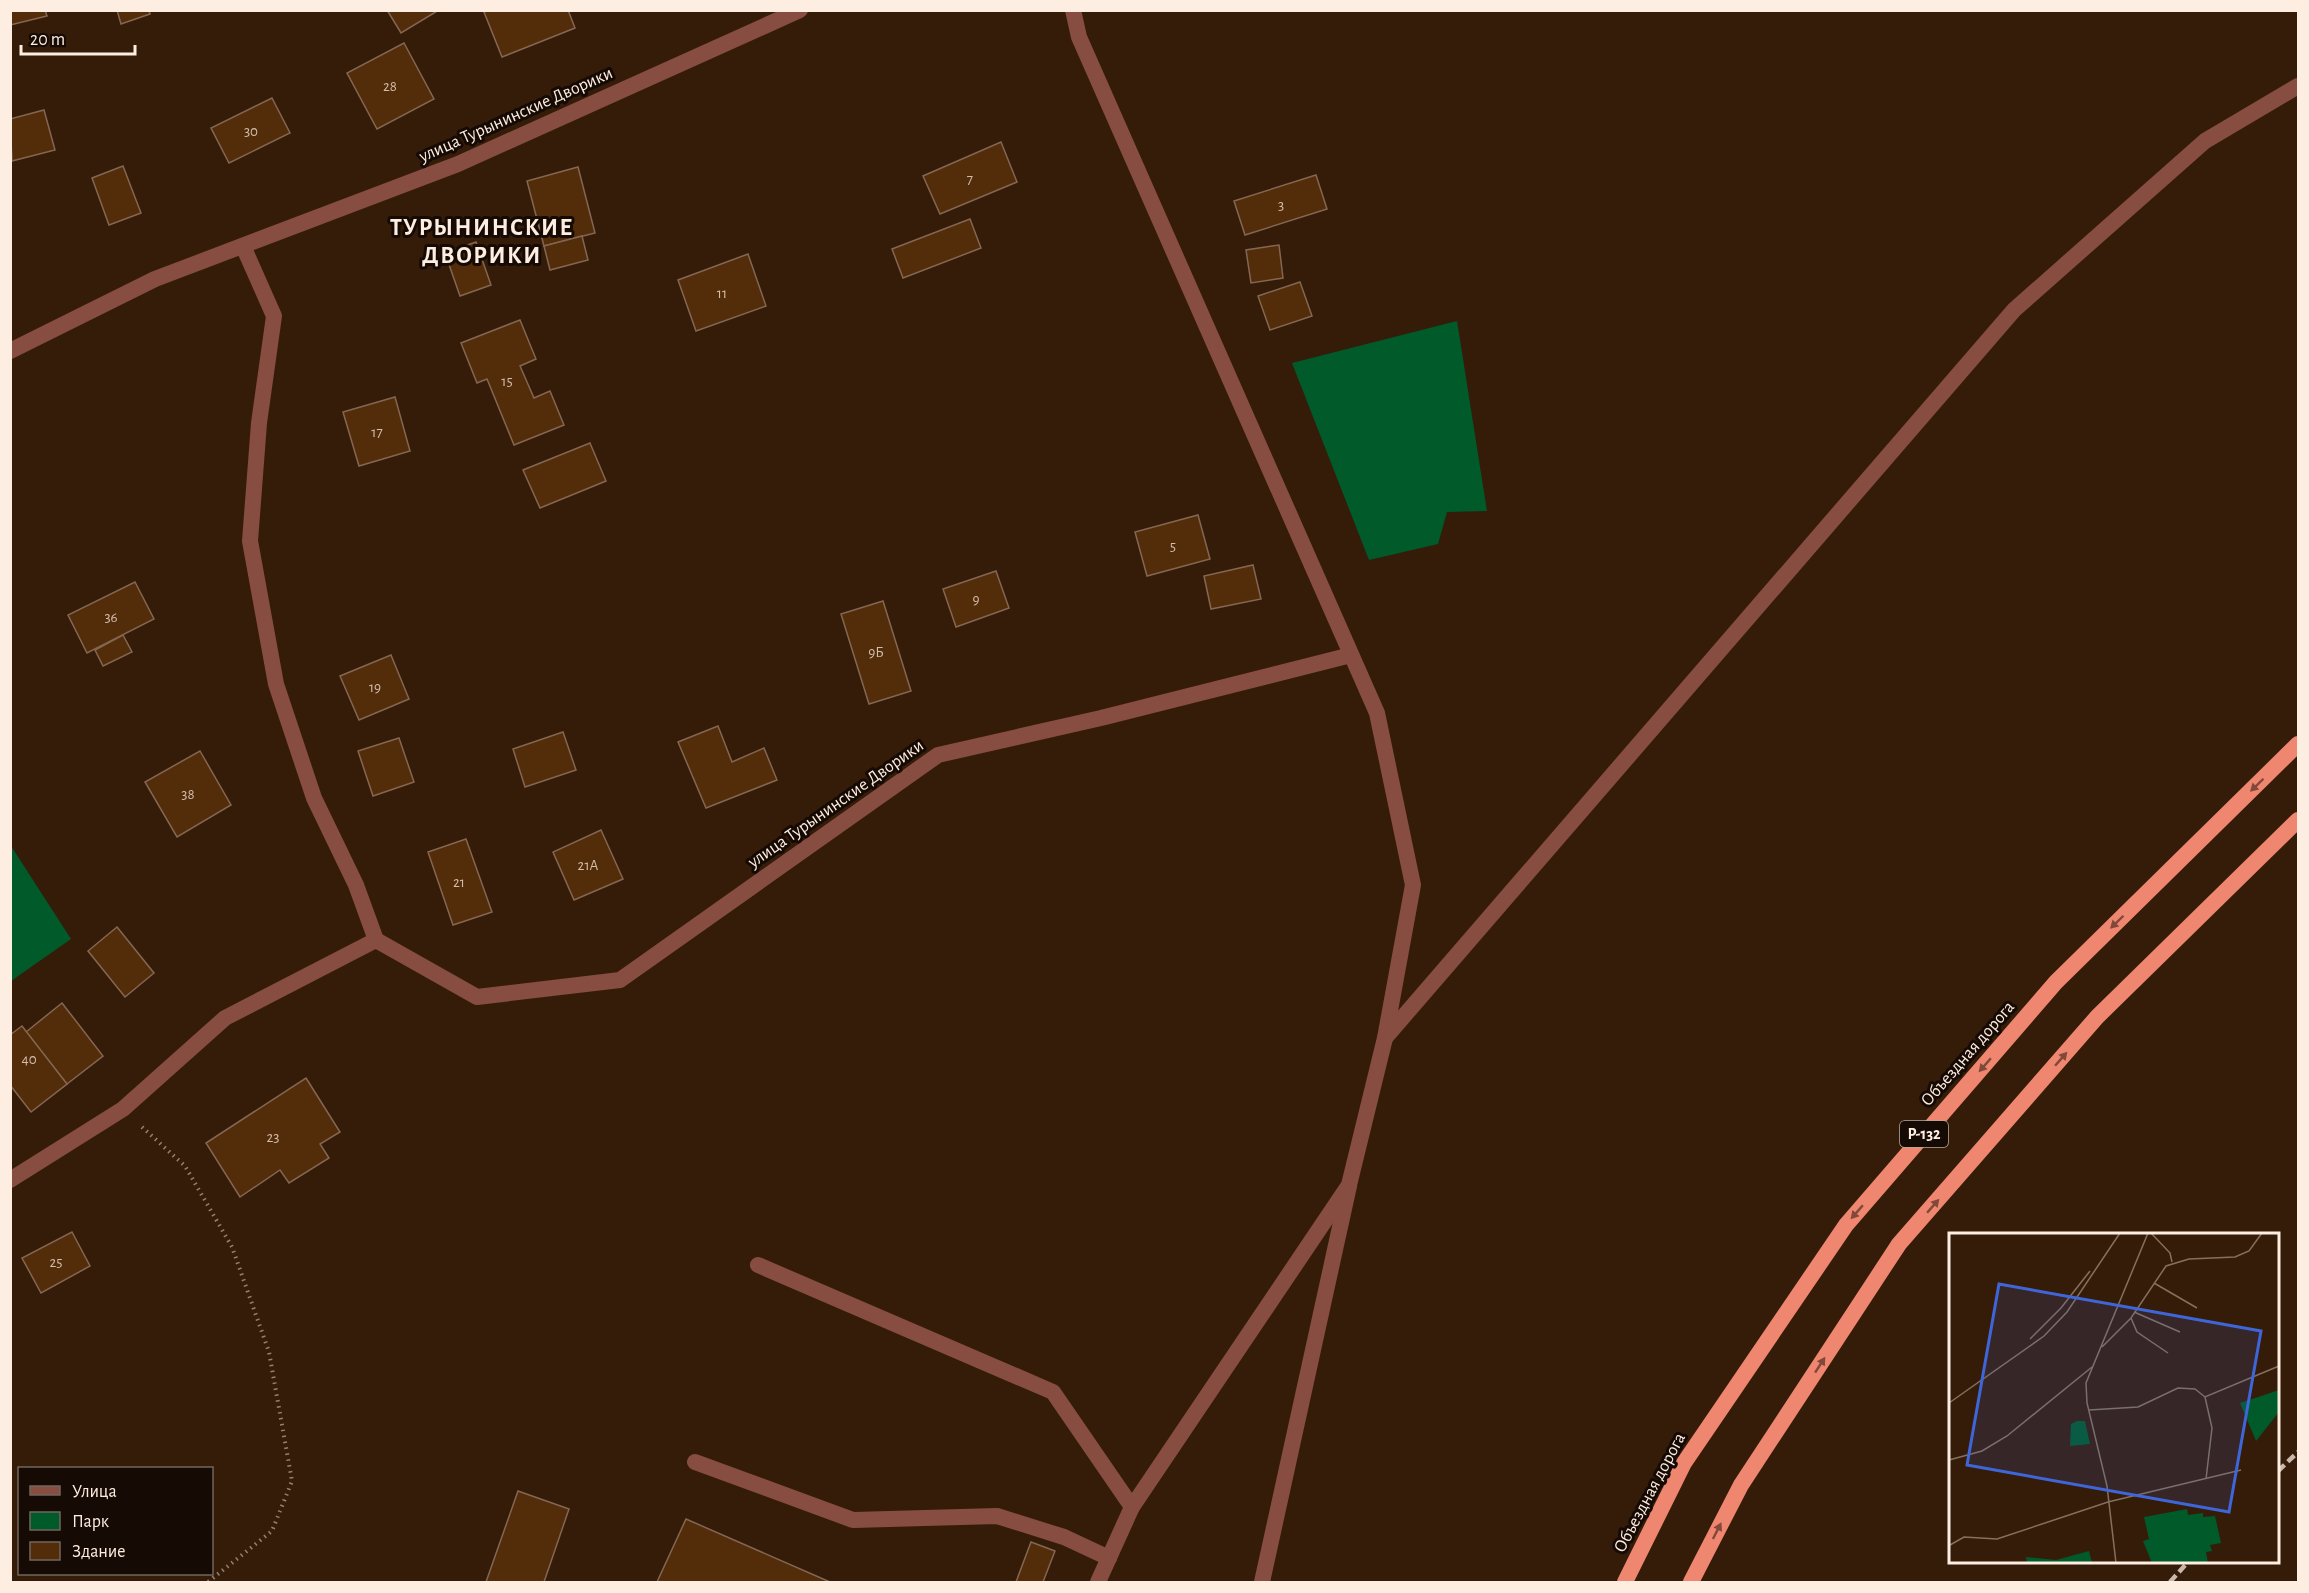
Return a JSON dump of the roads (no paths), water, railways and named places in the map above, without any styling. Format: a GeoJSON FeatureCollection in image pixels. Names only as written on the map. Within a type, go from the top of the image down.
{"type":"FeatureCollection","features":[{"type":"Feature","properties":{"kind":"highway","name":"Объездная дорога"},"geometry":{"type":"LineString","coordinates":[[1625,1582],[1684,1463],[1846,1225],[2056,982],[2298,744]]}},
{"type":"Feature","properties":{"kind":"highway"},"geometry":{"type":"LineString","coordinates":[[1690,1582],[1741,1485],[1899,1245],[2097,1017],[2298,820]]}},
{"type":"Feature","properties":{"kind":"street","name":"улица Турынинские Дворики"},"geometry":{"type":"LineString","coordinates":[[10,351],[154,279],[458,164],[800,10]]}},
{"type":"Feature","properties":{"kind":"street"},"geometry":{"type":"LineString","coordinates":[[1072,10],[1079,37],[1377,713],[1413,885],[1385,1038],[1349,1185],[1262,1582]]}},
{"type":"Feature","properties":{"kind":"street"},"geometry":{"type":"LineString","coordinates":[[1385,1038],[2014,310],[2205,141],[2298,86]]}},
{"type":"Feature","properties":{"kind":"street"},"geometry":{"type":"LineString","coordinates":[[10,1180],[123,1109],[225,1018],[376,940],[356,885],[314,798],[276,684],[250,541],[259,423],[274,316],[243,246]]}},
{"type":"Feature","properties":{"kind":"street","name":"улица Турынинские Дворики"},"geometry":{"type":"LineString","coordinates":[[376,940],[477,997],[620,980],[938,754],[1101,718],[1351,655]]}},
{"type":"Feature","properties":{"kind":"street"},"geometry":{"type":"LineString","coordinates":[[1098,1582],[1132,1507],[1349,1185]]}},
{"type":"Feature","properties":{"kind":"street"},"geometry":{"type":"LineString","coordinates":[[758,1265],[1053,1392],[1132,1507]]}},
{"type":"Feature","properties":{"kind":"street"},"geometry":{"type":"LineString","coordinates":[[695,1462],[853,1520],[997,1516],[1064,1537],[1109,1558]]}},
{"type":"Feature","properties":{"kind":"railway"},"geometry":{"type":"LineString","coordinates":[[2279,1470],[2298,1452]]}},
{"type":"Feature","properties":{"kind":"railway"},"geometry":{"type":"LineString","coordinates":[[2170,1582],[2187,1563]]}},
{"type":"Feature","properties":{"kind":"district","name":"ТУРЫНИНСКИЕ ДВОРИКИ"},"geometry":{"type":"Point","coordinates":[482,242]}}]}
